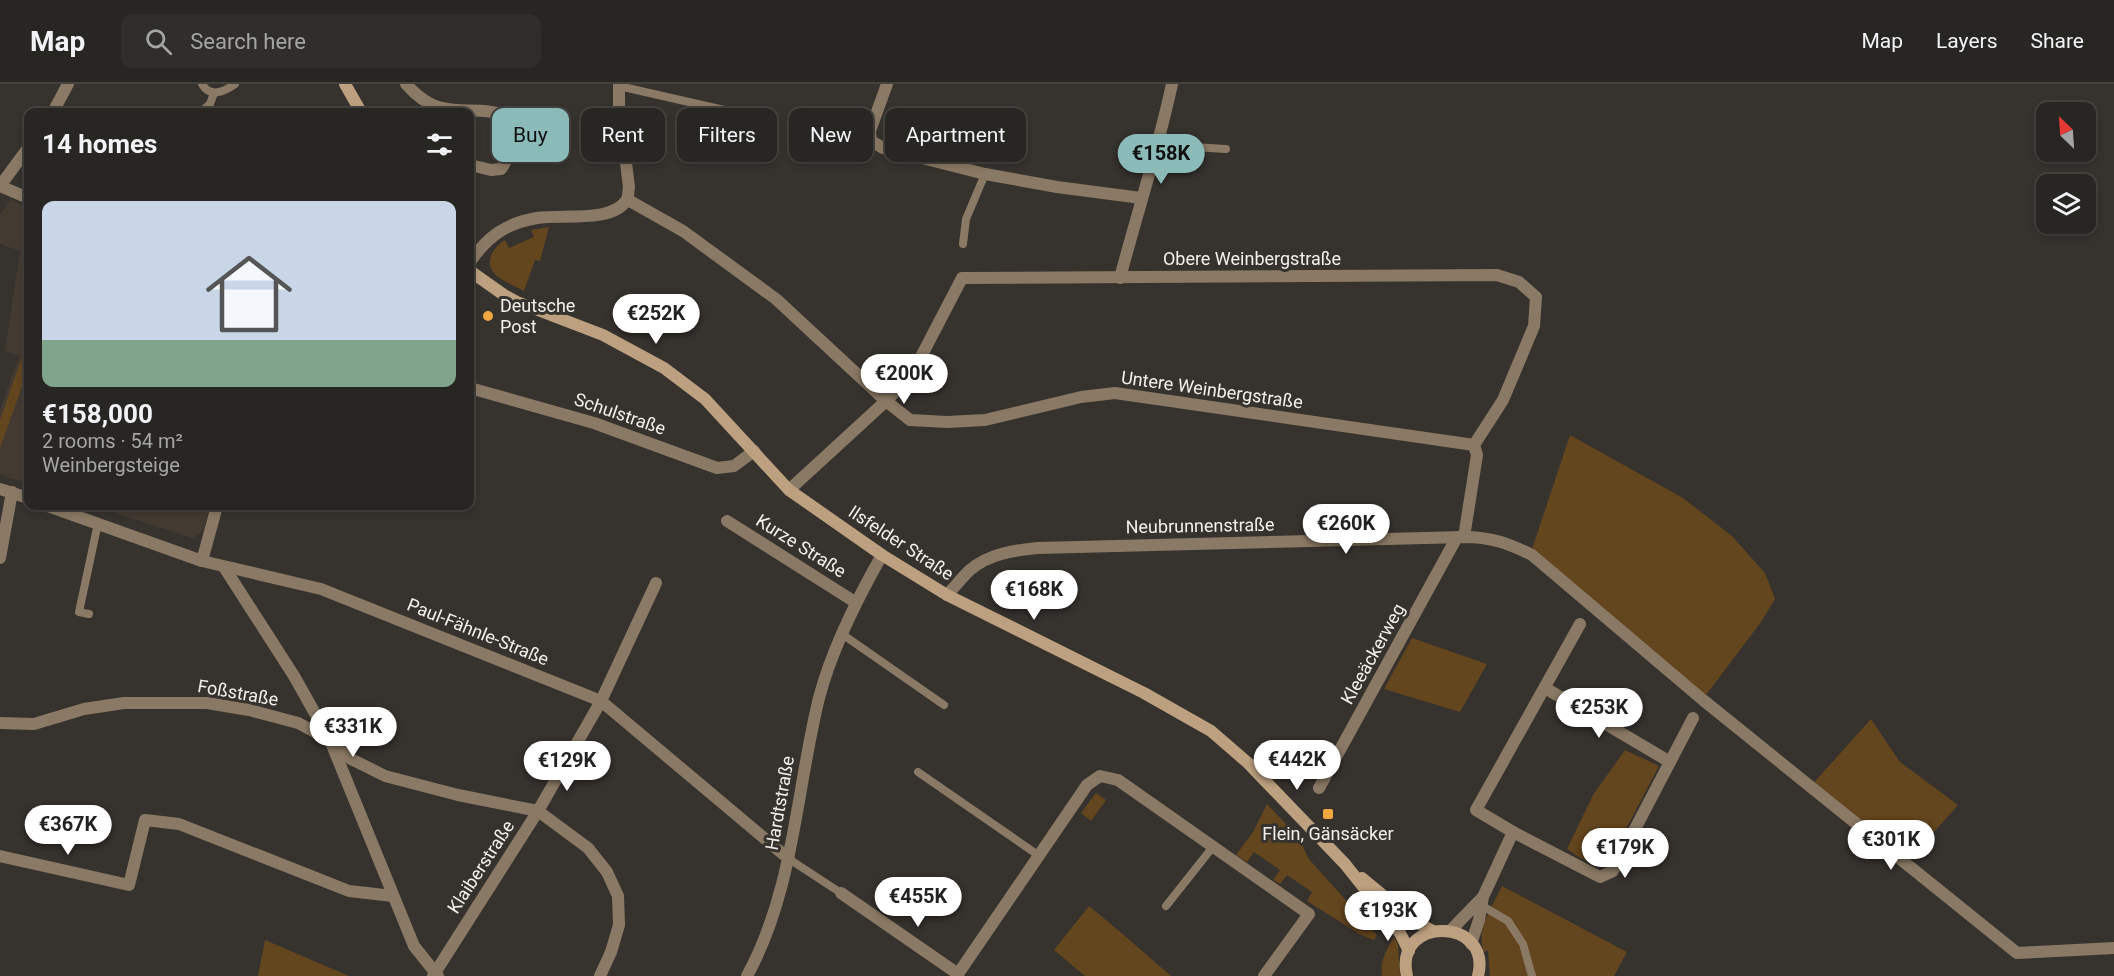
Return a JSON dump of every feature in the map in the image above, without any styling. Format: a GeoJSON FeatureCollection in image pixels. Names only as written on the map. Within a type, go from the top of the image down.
{"type":"FeatureCollection","features":[{"type":"Feature","properties":{"kind":"main road"},"geometry":{"type":"LineString","coordinates":[[345,84],[359,108]]}},
{"type":"Feature","properties":{"kind":"main road","name":"Ilsfelder Straße"},"geometry":{"type":"LineString","coordinates":[[474,274],[517,302],[603,335],[664,368],[705,399],[789,489],[882,555],[947,595],[1144,693],[1210,731],[1254,769],[1345,864],[1400,933],[1408,951]]}},
{"type":"Feature","properties":{"kind":"main road","name":"Ilsfelder Straße"},"geometry":{"type":"LineString","coordinates":[[1345,864],[1414,921],[1433,931]]}},
{"type":"Feature","properties":{"kind":"main road"},"geometry":{"type":"LineString","coordinates":[[1407,976],[1405,962],[1408,951],[1418,939],[1433,931],[1450,931],[1462,935],[1471,944],[1479,961],[1478,976]]}},
{"type":"Feature","properties":{"kind":"street"},"geometry":{"type":"LineString","coordinates":[[55,108],[68,84]]}},
{"type":"Feature","properties":{"kind":"street"},"geometry":{"type":"LineString","coordinates":[[406,84],[430,105],[442,108]]}},
{"type":"Feature","properties":{"kind":"street"},"geometry":{"type":"LineString","coordinates":[[887,84],[870,131],[871,141],[883,148],[985,174],[1057,187],[1141,198]]}},
{"type":"Feature","properties":{"kind":"street"},"geometry":{"type":"LineString","coordinates":[[1120,278],[1141,198],[1159,145],[1172,84]]}},
{"type":"Feature","properties":{"kind":"street"},"geometry":{"type":"LineString","coordinates":[[474,257],[484,243],[506,228],[537,218],[596,215],[616,210],[628,200],[629,188],[619,106],[619,85]]}},
{"type":"Feature","properties":{"kind":"street"},"geometry":{"type":"LineString","coordinates":[[474,112],[502,113],[510,116],[513,124],[509,158],[501,169],[491,170],[474,166]]}},
{"type":"Feature","properties":{"kind":"street"},"geometry":{"type":"LineString","coordinates":[[24,153],[0,186],[24,196]]}},
{"type":"Feature","properties":{"kind":"street","name":"Untere Weinbergstraße"},"geometry":{"type":"LineString","coordinates":[[628,200],[683,231],[776,299],[886,402],[910,420],[947,422],[985,420],[1081,397],[1114,393],[1474,445]]}},
{"type":"Feature","properties":{"kind":"street","name":"Obere Weinbergstraße"},"geometry":{"type":"LineString","coordinates":[[886,402],[911,376],[962,278],[1497,275],[1519,282],[1536,297],[1534,326],[1503,400],[1474,445]]}},
{"type":"Feature","properties":{"kind":"street","name":"Schulstraße"},"geometry":{"type":"LineString","coordinates":[[474,389],[594,423],[717,468],[734,466],[754,451]]}},
{"type":"Feature","properties":{"kind":"street"},"geometry":{"type":"LineString","coordinates":[[789,489],[886,402]]}},
{"type":"Feature","properties":{"kind":"street","name":"Kleeäckerweg"},"geometry":{"type":"LineString","coordinates":[[1319,788],[1461,537],[1477,455],[1474,445]]}},
{"type":"Feature","properties":{"kind":"street"},"geometry":{"type":"LineString","coordinates":[[0,558],[6,490],[24,497]]}},
{"type":"Feature","properties":{"kind":"street","name":"Paul-Fähnle-Straße"},"geometry":{"type":"LineString","coordinates":[[60,510],[202,561],[321,590],[601,701],[789,859]]}},
{"type":"Feature","properties":{"kind":"street"},"geometry":{"type":"LineString","coordinates":[[202,561],[216,510]]}},
{"type":"Feature","properties":{"kind":"street","name":"Kurze Straße"},"geometry":{"type":"LineString","coordinates":[[727,521],[855,602]]}},
{"type":"Feature","properties":{"kind":"street","name":"Neubrunnenstraße"},"geometry":{"type":"LineString","coordinates":[[947,595],[971,569],[993,557],[1021,549],[1461,537],[1485,537],[1511,544],[1532,555],[1701,699],[2017,953],[2114,948]]}},
{"type":"Feature","properties":{"kind":"street","name":"Hardtstraße"},"geometry":{"type":"LineString","coordinates":[[747,976],[773,914],[789,859],[804,767],[820,695],[855,602],[882,555]]}},
{"type":"Feature","properties":{"kind":"street"},"geometry":{"type":"LineString","coordinates":[[224,567],[294,676],[330,740],[414,946],[435,975]]}},
{"type":"Feature","properties":{"kind":"street","name":"Klaiberstraße"},"geometry":{"type":"LineString","coordinates":[[435,975],[538,811],[601,701],[656,583]]}},
{"type":"Feature","properties":{"kind":"street"},"geometry":{"type":"LineString","coordinates":[[1580,624],[1476,810],[1599,877],[1613,871],[1693,718]]}},
{"type":"Feature","properties":{"kind":"street"},"geometry":{"type":"LineString","coordinates":[[1545,688],[1670,762]]}},
{"type":"Feature","properties":{"kind":"street","name":"Foßstraße"},"geometry":{"type":"LineString","coordinates":[[0,723],[34,724],[84,709],[124,703],[207,703],[249,710],[298,723],[330,740],[351,759],[385,776],[458,795],[538,811],[588,848],[607,872],[618,896],[619,924],[611,952],[600,976]]}},
{"type":"Feature","properties":{"kind":"street"},"geometry":{"type":"LineString","coordinates":[[841,893],[958,975],[1087,784],[1100,776],[1118,780],[1309,914],[1264,976]]}},
{"type":"Feature","properties":{"kind":"street"},"geometry":{"type":"LineString","coordinates":[[0,856],[129,885],[145,820],[179,824],[349,891],[393,896]]}},
{"type":"Feature","properties":{"kind":"street"},"geometry":{"type":"LineString","coordinates":[[1471,944],[1481,902],[1514,832]]}},
{"type":"Feature","properties":{"kind":"street"},"geometry":{"type":"LineString","coordinates":[[1450,931],[1481,902]]}},
{"type":"Feature","properties":{"kind":"lane"},"geometry":{"type":"LineString","coordinates":[[201,84],[205,89],[214,93],[226,91],[235,84]]}},
{"type":"Feature","properties":{"kind":"lane"},"geometry":{"type":"LineString","coordinates":[[619,85],[716,108]]}},
{"type":"Feature","properties":{"kind":"lane"},"geometry":{"type":"LineString","coordinates":[[206,108],[210,104],[214,93]]}},
{"type":"Feature","properties":{"kind":"lane"},"geometry":{"type":"LineString","coordinates":[[1159,145],[1226,149]]}},
{"type":"Feature","properties":{"kind":"lane"},"geometry":{"type":"LineString","coordinates":[[963,244],[966,219],[985,174]]}},
{"type":"Feature","properties":{"kind":"lane"},"geometry":{"type":"LineString","coordinates":[[89,614],[79,612],[98,523]]}},
{"type":"Feature","properties":{"kind":"lane"},"geometry":{"type":"LineString","coordinates":[[842,634],[944,705]]}},
{"type":"Feature","properties":{"kind":"lane"},"geometry":{"type":"LineString","coordinates":[[918,772],[1038,855]]}},
{"type":"Feature","properties":{"kind":"lane"},"geometry":{"type":"LineString","coordinates":[[1166,906],[1212,848]]}},
{"type":"Feature","properties":{"kind":"lane","name":"Paul-Fähnle-Straße"},"geometry":{"type":"LineString","coordinates":[[789,859],[841,893]]}},
{"type":"Feature","properties":{"kind":"lane"},"geometry":{"type":"LineString","coordinates":[[1481,902],[1508,921],[1523,945],[1532,976]]}},
{"type":"Feature","properties":{"kind":"shaded area"},"geometry":{"type":"Polygon","coordinates":[[[10,199],[24,206],[24,483],[0,474],[0,410],[19,356],[5,351],[20,251],[0,244],[0,215],[10,199]]]}},
{"type":"Feature","properties":{"kind":"shaded area"},"geometry":{"type":"Polygon","coordinates":[[[549,227],[540,261],[535,260],[524,291],[494,273],[490,259],[494,250],[501,243],[505,240],[509,248],[534,237],[531,230],[549,227]]]}},
{"type":"Feature","properties":{"kind":"shaded area"},"geometry":{"type":"Polygon","coordinates":[[[24,351],[24,381],[0,448],[0,420],[24,351]]]}},
{"type":"Feature","properties":{"kind":"shaded area"},"geometry":{"type":"Polygon","coordinates":[[[1570,435],[1683,498],[1732,536],[1765,573],[1775,599],[1761,622],[1703,699],[1529,558],[1570,435]]]}},
{"type":"Feature","properties":{"kind":"shaded area"},"geometry":{"type":"Polygon","coordinates":[[[106,510],[209,510],[204,528],[200,534],[192,538],[106,510]]]}},
{"type":"Feature","properties":{"kind":"shaded area"},"geometry":{"type":"Polygon","coordinates":[[[1412,638],[1487,664],[1460,712],[1384,689],[1412,638]]]}},
{"type":"Feature","properties":{"kind":"shaded area"},"geometry":{"type":"Polygon","coordinates":[[[1871,719],[1900,762],[1958,805],[1904,866],[1809,788],[1871,719]]]}},
{"type":"Feature","properties":{"kind":"shaded area"},"geometry":{"type":"Polygon","coordinates":[[[1625,750],[1659,766],[1609,861],[1593,863],[1567,849],[1593,795],[1625,750]]]}},
{"type":"Feature","properties":{"kind":"shaded area"},"geometry":{"type":"Polygon","coordinates":[[[1096,793],[1106,800],[1091,821],[1081,813],[1096,793]]]}},
{"type":"Feature","properties":{"kind":"shaded area"},"geometry":{"type":"Polygon","coordinates":[[[1267,804],[1300,839],[1308,858],[1377,935],[1374,940],[1359,934],[1307,901],[1312,892],[1287,875],[1280,884],[1273,880],[1280,870],[1254,852],[1247,862],[1236,855],[1253,832],[1267,804]]]}},
{"type":"Feature","properties":{"kind":"shaded area"},"geometry":{"type":"Polygon","coordinates":[[[1502,886],[1627,952],[1614,976],[1490,976],[1488,950],[1484,952],[1482,943],[1483,926],[1502,886]]]}},
{"type":"Feature","properties":{"kind":"shaded area"},"geometry":{"type":"Polygon","coordinates":[[[1089,906],[1171,976],[1085,976],[1054,950],[1089,906]]]}},
{"type":"Feature","properties":{"kind":"shaded area"},"geometry":{"type":"Polygon","coordinates":[[[1394,937],[1398,945],[1400,976],[1382,976],[1386,951],[1394,937]]]}},
{"type":"Feature","properties":{"kind":"shaded area"},"geometry":{"type":"Polygon","coordinates":[[[265,940],[349,976],[258,976],[265,940]]]}},
{"type":"Feature","properties":{"kind":"place","name":"Deutsche Post"},"geometry":{"type":"Point","coordinates":[488,316]}},
{"type":"Feature","properties":{"kind":"place","name":"Flein, Gänsäcker"},"geometry":{"type":"Point","coordinates":[1328,814]}}]}
